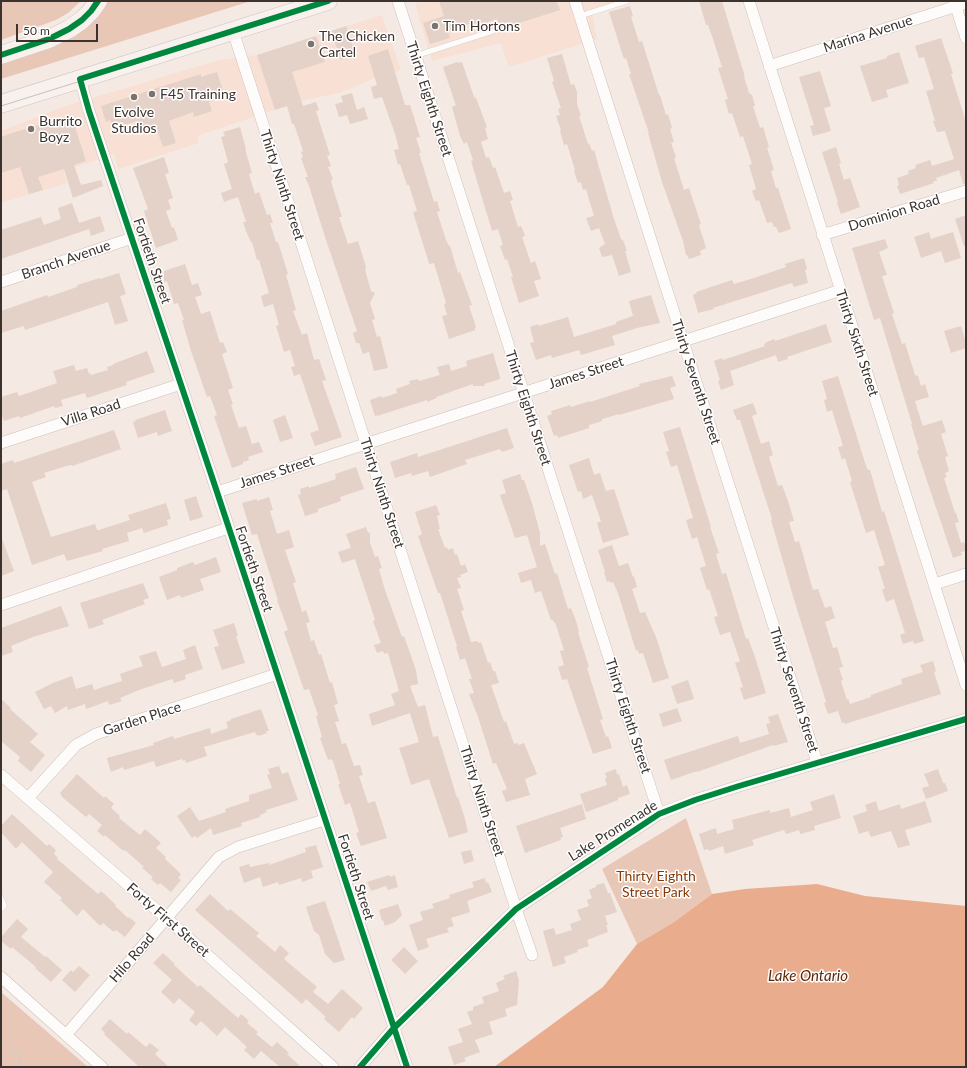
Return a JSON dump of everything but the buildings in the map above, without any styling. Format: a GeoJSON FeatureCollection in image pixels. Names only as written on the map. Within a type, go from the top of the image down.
{"type":"FeatureCollection","features":[{"type":"Feature","properties":{"kind":"main road"},"geometry":{"type":"LineString","coordinates":[[1,54],[49,39],[69,29],[82,20],[98,1]]}},
{"type":"Feature","properties":{"kind":"main road"},"geometry":{"type":"LineString","coordinates":[[1,104],[328,1]]}},
{"type":"Feature","properties":{"kind":"street","name":"Thirty Eighth Street"},"geometry":{"type":"LineString","coordinates":[[398,1],[659,814]]}},
{"type":"Feature","properties":{"kind":"street","name":"Thirty Seventh Street"},"geometry":{"type":"LineString","coordinates":[[575,1],[817,762]]}},
{"type":"Feature","properties":{"kind":"street","name":"Thirty Sixth Street"},"geometry":{"type":"LineString","coordinates":[[749,1],[822,235],[935,584],[966,686]]}},
{"type":"Feature","properties":{"kind":"street","name":"Marina Avenue"},"geometry":{"type":"LineString","coordinates":[[769,66],[959,3]]}},
{"type":"Feature","properties":{"kind":"street"},"geometry":{"type":"LineString","coordinates":[[959,3],[966,38]]}},
{"type":"Feature","properties":{"kind":"street","name":"Thirty Ninth Street"},"geometry":{"type":"LineString","coordinates":[[233,31],[532,955]]}},
{"type":"Feature","properties":{"kind":"street","name":"Fortieth Street"},"geometry":{"type":"LineString","coordinates":[[80,78],[88,111],[181,384],[393,1029],[407,1067]]}},
{"type":"Feature","properties":{"kind":"street","name":"Dominion Road"},"geometry":{"type":"LineString","coordinates":[[822,235],[966,191]]}},
{"type":"Feature","properties":{"kind":"street","name":"Branch Avenue"},"geometry":{"type":"LineString","coordinates":[[1,282],[132,238]]}},
{"type":"Feature","properties":{"kind":"street","name":"James Street"},"geometry":{"type":"LineString","coordinates":[[217,492],[841,290]]}},
{"type":"Feature","properties":{"kind":"street","name":"Villa Road"},"geometry":{"type":"LineString","coordinates":[[1,444],[181,384]]}},
{"type":"Feature","properties":{"kind":"street"},"geometry":{"type":"LineString","coordinates":[[1,604],[228,528]]}},
{"type":"Feature","properties":{"kind":"street"},"geometry":{"type":"LineString","coordinates":[[935,584],[966,574]]}},
{"type":"Feature","properties":{"kind":"street","name":"Garden Place"},"geometry":{"type":"LineString","coordinates":[[28,798],[76,745],[96,734],[277,674]]}},
{"type":"Feature","properties":{"kind":"street","name":"Lake Promenade"},"geometry":{"type":"LineString","coordinates":[[360,1067],[393,1029],[516,908],[659,814],[695,800],[817,762],[966,719]]}},
{"type":"Feature","properties":{"kind":"street","name":"Forty First Street"},"geometry":{"type":"LineString","coordinates":[[1,775],[166,918],[334,1067]]}},
{"type":"Feature","properties":{"kind":"street","name":"Hilo Road"},"geometry":{"type":"LineString","coordinates":[[66,1035],[219,857],[238,847],[324,820]]}},
{"type":"Feature","properties":{"kind":"street"},"geometry":{"type":"LineString","coordinates":[[1,978],[102,1067]]}},
{"type":"Feature","properties":{"kind":"lane"},"geometry":{"type":"LineString","coordinates":[[580,16],[627,1]]}},
{"type":"Feature","properties":{"kind":"lane"},"geometry":{"type":"LineString","coordinates":[[415,56],[493,31]]}},
{"type":"Feature","properties":{"kind":"lane"},"geometry":{"type":"LineString","coordinates":[[1,898],[4,905],[1,909]]}},
{"type":"Feature","properties":{"kind":"path"},"geometry":{"type":"LineString","coordinates":[[1,1041],[11,1046],[18,1054],[20,1063],[16,1067]]}},
{"type":"Feature","properties":{"kind":"shaded area"},"geometry":{"type":"Polygon","coordinates":[[[422,1],[633,1],[592,14],[597,39],[509,67],[501,43],[432,61],[415,4],[422,1]]]}},
{"type":"Feature","properties":{"kind":"shaded area"},"geometry":{"type":"Polygon","coordinates":[[[382,15],[401,70],[375,78],[339,93],[301,101],[197,136],[199,143],[118,169],[114,154],[64,171],[67,183],[1,203],[1,131],[62,107],[219,60],[257,55],[382,15]]]}},
{"type":"Feature","properties":{"kind":"green space"},"geometry":{"type":"Polygon","coordinates":[[[1,1],[81,1],[68,13],[56,20],[1,40],[1,1]]]}},
{"type":"Feature","properties":{"kind":"green space"},"geometry":{"type":"Polygon","coordinates":[[[108,1],[251,1],[1,79],[1,64],[74,37],[95,20],[108,1]]]}},
{"type":"Feature","properties":{"kind":"green space","name":"Thirty Eighth Street Park"},"geometry":{"type":"Polygon","coordinates":[[[686,818],[712,894],[674,922],[637,944],[602,869],[686,818]]]}},
{"type":"Feature","properties":{"kind":"green space"},"geometry":{"type":"Polygon","coordinates":[[[1,992],[88,1067],[1,1067],[1,992]]]}},
{"type":"Feature","properties":{"kind":"water","name":"Lake Ontario"},"geometry":{"type":"Polygon","coordinates":[[[817,884],[865,896],[966,906],[966,1067],[494,1067],[603,987],[637,944],[674,922],[712,894],[745,889],[817,884]]]}},
{"type":"Feature","properties":{"kind":"tram line"},"geometry":{"type":"LineString","coordinates":[[1,106],[336,1]]}},
{"type":"Feature","properties":{"kind":"cycle path"},"geometry":{"type":"LineString","coordinates":[[1,55],[49,39],[69,29],[82,20],[98,1]]}},
{"type":"Feature","properties":{"kind":"cycle path"},"geometry":{"type":"LineString","coordinates":[[328,1],[80,79],[89,111],[407,1067]]}},
{"type":"Feature","properties":{"kind":"cycle path"},"geometry":{"type":"LineString","coordinates":[[360,1067],[393,1029],[516,909],[659,814],[695,800],[739,786],[966,719]]}},
{"type":"Feature","properties":{"kind":"place","name":"Tim Hortons"},"geometry":{"type":"Point","coordinates":[435,26]}},
{"type":"Feature","properties":{"kind":"place","name":"The Chicken Cartel"},"geometry":{"type":"Point","coordinates":[311,44]}},
{"type":"Feature","properties":{"kind":"place","name":"F45 Training"},"geometry":{"type":"Point","coordinates":[152,94]}},
{"type":"Feature","properties":{"kind":"place","name":"Evolve Studios"},"geometry":{"type":"Point","coordinates":[134,97]}},
{"type":"Feature","properties":{"kind":"place","name":"Burrito Boyz"},"geometry":{"type":"Point","coordinates":[31,129]}}]}
